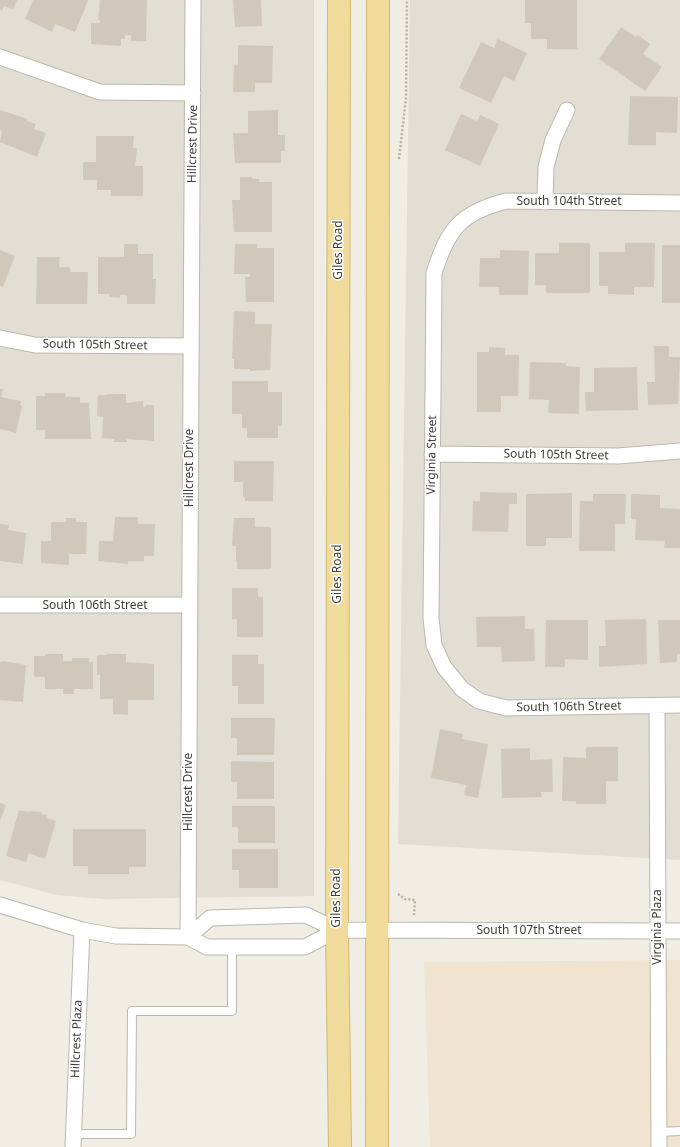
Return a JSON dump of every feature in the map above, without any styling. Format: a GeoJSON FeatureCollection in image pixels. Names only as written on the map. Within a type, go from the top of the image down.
{"type":"FeatureCollection","features":[{"type":"Feature","properties":{"kind":"main road","name":"Giles Road"},"geometry":{"type":"LineString","coordinates":[[339,0],[337,930],[340,1147]]}},
{"type":"Feature","properties":{"kind":"main road"},"geometry":{"type":"LineString","coordinates":[[377,1147],[378,0]]}},
{"type":"Feature","properties":{"kind":"street","name":"Hillcrest Drive"},"geometry":{"type":"LineString","coordinates":[[188,937],[193,0]]}},
{"type":"Feature","properties":{"kind":"street"},"geometry":{"type":"LineString","coordinates":[[0,57],[100,92],[193,93]]}},
{"type":"Feature","properties":{"kind":"street"},"geometry":{"type":"LineString","coordinates":[[545,202],[546,167],[554,140],[567,110]]}},
{"type":"Feature","properties":{"kind":"street","name":"South 104th Street"},"geometry":{"type":"LineString","coordinates":[[462,220],[488,206],[506,202],[680,202]]}},
{"type":"Feature","properties":{"kind":"street","name":"Virginia Street"},"geometry":{"type":"LineString","coordinates":[[462,220],[451,232],[441,250],[434,273],[430,618],[434,645],[444,667],[462,689]]}},
{"type":"Feature","properties":{"kind":"street","name":"South 105th Street"},"geometry":{"type":"LineString","coordinates":[[0,338],[35,345],[190,346]]}},
{"type":"Feature","properties":{"kind":"street","name":"South 105th Street"},"geometry":{"type":"LineString","coordinates":[[432,454],[618,456],[680,451]]}},
{"type":"Feature","properties":{"kind":"street","name":"South 106th Street"},"geometry":{"type":"LineString","coordinates":[[0,604],[190,605]]}},
{"type":"Feature","properties":{"kind":"street","name":"South 106th Street"},"geometry":{"type":"LineString","coordinates":[[462,689],[479,701],[506,708],[680,705]]}},
{"type":"Feature","properties":{"kind":"street","name":"Virginia Plaza"},"geometry":{"type":"LineString","coordinates":[[657,706],[659,1140]]}},
{"type":"Feature","properties":{"kind":"street"},"geometry":{"type":"LineString","coordinates":[[0,905],[82,930],[116,936],[188,937],[206,947],[305,947],[337,930]]}},
{"type":"Feature","properties":{"kind":"street"},"geometry":{"type":"LineString","coordinates":[[188,937],[210,918],[306,915],[337,930]]}},
{"type":"Feature","properties":{"kind":"street","name":"Hillcrest Plaza"},"geometry":{"type":"LineString","coordinates":[[73,1140],[82,930]]}},
{"type":"Feature","properties":{"kind":"street","name":"South 107th Street"},"geometry":{"type":"LineString","coordinates":[[337,930],[680,931]]}},
{"type":"Feature","properties":{"kind":"lane"},"geometry":{"type":"LineString","coordinates":[[73,1140],[131,1134],[132,1011],[232,1011],[232,947]]}},
{"type":"Feature","properties":{"kind":"lane"},"geometry":{"type":"LineString","coordinates":[[659,1140],[680,1131]]}},
{"type":"Feature","properties":{"kind":"shaded area"},"geometry":{"type":"Polygon","coordinates":[[[0,0],[314,0],[314,896],[103,899],[56,895],[0,880],[0,0]]]}},
{"type":"Feature","properties":{"kind":"shaded area"},"geometry":{"type":"Polygon","coordinates":[[[410,0],[680,0],[680,860],[398,844],[410,0]]]}},
{"type":"Feature","properties":{"kind":"shaded area"},"geometry":{"type":"Polygon","coordinates":[[[680,960],[680,1147],[430,1147],[424,962],[680,960]]]}},
{"type":"Feature","properties":{"kind":"building"},"geometry":{"type":"Polygon","coordinates":[[[0,0],[17,0],[13,9],[4,6],[2,11],[0,10],[0,0]]]}},
{"type":"Feature","properties":{"kind":"building"},"geometry":{"type":"Polygon","coordinates":[[[33,0],[88,1],[75,32],[55,24],[52,32],[25,19],[33,0]]]}},
{"type":"Feature","properties":{"kind":"building"},"geometry":{"type":"Polygon","coordinates":[[[100,0],[147,0],[146,41],[131,41],[131,35],[125,35],[125,39],[121,39],[121,46],[91,44],[91,23],[100,23],[100,20],[98,20],[100,0]]]}},
{"type":"Feature","properties":{"kind":"building"},"geometry":{"type":"Polygon","coordinates":[[[233,0],[261,0],[262,26],[235,27],[233,0]]]}},
{"type":"Feature","properties":{"kind":"building"},"geometry":{"type":"Polygon","coordinates":[[[525,0],[577,0],[577,49],[547,49],[547,39],[531,39],[531,23],[525,23],[525,0]]]}},
{"type":"Feature","properties":{"kind":"building"},"geometry":{"type":"Polygon","coordinates":[[[621,27],[636,37],[638,35],[650,44],[643,54],[662,67],[645,91],[599,59],[621,27]]]}},
{"type":"Feature","properties":{"kind":"building"},"geometry":{"type":"Polygon","coordinates":[[[498,39],[527,53],[514,81],[504,76],[491,103],[459,88],[481,42],[494,48],[498,39]]]}},
{"type":"Feature","properties":{"kind":"building"},"geometry":{"type":"Polygon","coordinates":[[[238,45],[273,46],[272,83],[255,83],[255,92],[233,92],[234,64],[238,65],[238,45]]]}},
{"type":"Feature","properties":{"kind":"building"},"geometry":{"type":"Polygon","coordinates":[[[630,96],[678,97],[677,133],[656,132],[656,145],[628,145],[630,96]]]}},
{"type":"Feature","properties":{"kind":"building"},"geometry":{"type":"Polygon","coordinates":[[[0,110],[28,119],[27,121],[36,124],[34,129],[46,133],[37,157],[0,142],[2,131],[0,130],[0,110]]]}},
{"type":"Feature","properties":{"kind":"building"},"geometry":{"type":"Polygon","coordinates":[[[278,110],[278,135],[285,135],[285,151],[281,151],[281,163],[235,163],[233,133],[248,133],[248,111],[278,110]]]}},
{"type":"Feature","properties":{"kind":"building"},"geometry":{"type":"Polygon","coordinates":[[[461,114],[477,121],[480,115],[499,124],[480,166],[445,150],[461,114]]]}},
{"type":"Feature","properties":{"kind":"building"},"geometry":{"type":"Polygon","coordinates":[[[96,136],[134,136],[133,148],[137,148],[135,166],[143,166],[143,196],[111,196],[111,190],[97,190],[97,180],[83,180],[83,162],[96,162],[96,136]]]}},
{"type":"Feature","properties":{"kind":"building"},"geometry":{"type":"Polygon","coordinates":[[[240,177],[252,177],[252,179],[259,179],[259,182],[272,182],[272,232],[234,232],[232,200],[240,200],[240,177]]]}},
{"type":"Feature","properties":{"kind":"building"},"geometry":{"type":"Polygon","coordinates":[[[559,243],[590,243],[590,293],[546,293],[546,285],[535,285],[535,253],[559,253],[559,243]]]}},
{"type":"Feature","properties":{"kind":"building"},"geometry":{"type":"Polygon","coordinates":[[[625,243],[655,243],[654,287],[634,287],[634,295],[608,294],[608,286],[599,286],[599,252],[625,252],[625,243]]]}},
{"type":"Feature","properties":{"kind":"building"},"geometry":{"type":"Polygon","coordinates":[[[124,244],[138,244],[138,254],[153,254],[153,279],[156,279],[155,304],[127,304],[127,295],[120,295],[120,298],[109,297],[109,294],[98,294],[98,257],[124,257],[124,244]]]}},
{"type":"Feature","properties":{"kind":"building"},"geometry":{"type":"Polygon","coordinates":[[[235,244],[257,244],[257,248],[274,248],[274,302],[246,302],[245,277],[250,277],[250,274],[234,274],[235,244]]]}},
{"type":"Feature","properties":{"kind":"building"},"geometry":{"type":"Polygon","coordinates":[[[662,245],[680,245],[680,303],[662,303],[662,245]]]}},
{"type":"Feature","properties":{"kind":"building"},"geometry":{"type":"Polygon","coordinates":[[[0,250],[15,256],[3,287],[0,286],[0,250]]]}},
{"type":"Feature","properties":{"kind":"building"},"geometry":{"type":"Polygon","coordinates":[[[500,250],[529,251],[528,295],[499,295],[499,287],[479,287],[480,258],[500,258],[500,250]]]}},
{"type":"Feature","properties":{"kind":"building"},"geometry":{"type":"Polygon","coordinates":[[[37,257],[60,257],[59,267],[70,267],[70,272],[88,272],[87,304],[36,304],[37,257]]]}},
{"type":"Feature","properties":{"kind":"building"},"geometry":{"type":"Polygon","coordinates":[[[234,311],[255,312],[255,324],[272,324],[270,370],[250,371],[250,369],[234,369],[234,359],[232,359],[234,311]]]}},
{"type":"Feature","properties":{"kind":"building"},"geometry":{"type":"Polygon","coordinates":[[[654,346],[669,346],[669,357],[680,357],[678,404],[648,405],[647,382],[655,382],[654,346]]]}},
{"type":"Feature","properties":{"kind":"building"},"geometry":{"type":"Polygon","coordinates":[[[489,347],[505,348],[505,355],[519,355],[518,396],[501,396],[501,412],[477,412],[477,352],[489,352],[489,347]]]}},
{"type":"Feature","properties":{"kind":"building"},"geometry":{"type":"Polygon","coordinates":[[[530,362],[566,363],[566,366],[580,367],[579,414],[548,413],[549,400],[529,399],[530,362]]]}},
{"type":"Feature","properties":{"kind":"building"},"geometry":{"type":"Polygon","coordinates":[[[637,367],[638,410],[586,411],[585,392],[594,392],[594,368],[637,367]]]}},
{"type":"Feature","properties":{"kind":"building"},"geometry":{"type":"Polygon","coordinates":[[[232,381],[268,381],[268,392],[282,392],[282,426],[278,426],[278,438],[247,438],[247,428],[242,428],[242,414],[232,414],[232,381]]]}},
{"type":"Feature","properties":{"kind":"building"},"geometry":{"type":"Polygon","coordinates":[[[0,389],[3,389],[1,397],[21,401],[20,405],[22,406],[16,433],[0,429],[0,389]]]}},
{"type":"Feature","properties":{"kind":"building"},"geometry":{"type":"Polygon","coordinates":[[[45,393],[65,393],[65,397],[80,397],[80,403],[89,403],[91,439],[45,439],[45,430],[36,430],[36,396],[45,396],[45,393]]]}},
{"type":"Feature","properties":{"kind":"building"},"geometry":{"type":"Polygon","coordinates":[[[126,394],[126,403],[143,401],[143,407],[145,407],[145,405],[154,405],[154,441],[127,439],[127,442],[114,442],[114,439],[102,438],[103,417],[97,416],[98,395],[126,394]]]}},
{"type":"Feature","properties":{"kind":"building"},"geometry":{"type":"Polygon","coordinates":[[[234,461],[274,461],[273,501],[245,501],[245,497],[243,497],[243,482],[234,482],[234,461]]]}},
{"type":"Feature","properties":{"kind":"building"},"geometry":{"type":"Polygon","coordinates":[[[480,492],[517,493],[517,504],[509,504],[508,532],[472,531],[473,501],[480,501],[480,492]]]}},
{"type":"Feature","properties":{"kind":"building"},"geometry":{"type":"Polygon","coordinates":[[[572,493],[572,538],[546,538],[546,546],[526,546],[526,494],[572,493]]]}},
{"type":"Feature","properties":{"kind":"building"},"geometry":{"type":"Polygon","coordinates":[[[593,494],[626,494],[625,524],[615,524],[615,551],[579,551],[580,501],[593,501],[593,494]]]}},
{"type":"Feature","properties":{"kind":"building"},"geometry":{"type":"Polygon","coordinates":[[[631,494],[660,495],[660,508],[680,509],[680,548],[664,548],[665,541],[635,540],[636,519],[631,519],[631,494]]]}},
{"type":"Feature","properties":{"kind":"building"},"geometry":{"type":"Polygon","coordinates":[[[115,517],[138,517],[138,524],[155,524],[154,556],[144,556],[144,561],[128,561],[128,564],[98,561],[99,541],[113,541],[115,517]]]}},
{"type":"Feature","properties":{"kind":"building"},"geometry":{"type":"Polygon","coordinates":[[[66,518],[76,518],[76,522],[87,522],[86,554],[69,554],[69,565],[41,563],[41,541],[51,541],[51,522],[66,522],[66,518]]]}},
{"type":"Feature","properties":{"kind":"building"},"geometry":{"type":"Polygon","coordinates":[[[234,518],[255,518],[255,527],[271,527],[271,569],[237,569],[237,546],[232,546],[234,518]]]}},
{"type":"Feature","properties":{"kind":"building"},"geometry":{"type":"Polygon","coordinates":[[[0,524],[9,525],[8,530],[26,533],[23,564],[0,561],[0,524]]]}},
{"type":"Feature","properties":{"kind":"building"},"geometry":{"type":"Polygon","coordinates":[[[232,588],[258,588],[258,597],[263,597],[263,637],[237,637],[237,619],[232,619],[232,588]]]}},
{"type":"Feature","properties":{"kind":"building"},"geometry":{"type":"Polygon","coordinates":[[[525,616],[525,629],[534,629],[535,661],[502,662],[501,647],[477,647],[476,617],[525,616]]]}},
{"type":"Feature","properties":{"kind":"building"},"geometry":{"type":"Polygon","coordinates":[[[646,619],[647,664],[599,667],[599,646],[606,646],[605,620],[646,619]]]}},
{"type":"Feature","properties":{"kind":"building"},"geometry":{"type":"Polygon","coordinates":[[[546,620],[588,620],[588,660],[565,659],[565,667],[545,667],[546,620]]]}},
{"type":"Feature","properties":{"kind":"building"},"geometry":{"type":"Polygon","coordinates":[[[658,620],[680,620],[680,654],[677,654],[677,662],[660,663],[658,620]]]}},
{"type":"Feature","properties":{"kind":"building"},"geometry":{"type":"Polygon","coordinates":[[[45,654],[63,654],[63,661],[72,661],[72,658],[89,658],[89,662],[93,662],[93,689],[74,689],[74,694],[63,694],[63,689],[45,689],[45,677],[34,677],[34,656],[45,656],[45,654]]]}},
{"type":"Feature","properties":{"kind":"building"},"geometry":{"type":"Polygon","coordinates":[[[126,654],[126,662],[154,664],[154,700],[128,700],[128,715],[113,714],[113,699],[100,699],[100,675],[97,675],[97,655],[126,654]]]}},
{"type":"Feature","properties":{"kind":"building"},"geometry":{"type":"Polygon","coordinates":[[[232,655],[258,655],[258,664],[264,664],[264,704],[238,704],[238,686],[232,686],[232,655]]]}},
{"type":"Feature","properties":{"kind":"building"},"geometry":{"type":"Polygon","coordinates":[[[3,661],[26,665],[23,702],[0,700],[0,662],[3,661]]]}},
{"type":"Feature","properties":{"kind":"building"},"geometry":{"type":"Polygon","coordinates":[[[231,718],[275,718],[274,755],[237,755],[237,738],[231,738],[231,718]]]}},
{"type":"Feature","properties":{"kind":"building"},"geometry":{"type":"Polygon","coordinates":[[[440,729],[463,734],[462,739],[488,744],[478,798],[464,795],[466,785],[431,778],[440,729]]]}},
{"type":"Feature","properties":{"kind":"building"},"geometry":{"type":"Polygon","coordinates":[[[586,747],[618,747],[618,781],[606,781],[606,804],[576,804],[576,801],[562,801],[563,757],[586,758],[586,747]]]}},
{"type":"Feature","properties":{"kind":"building"},"geometry":{"type":"Polygon","coordinates":[[[530,748],[530,760],[552,759],[553,792],[541,792],[542,797],[502,798],[501,749],[530,748]]]}},
{"type":"Feature","properties":{"kind":"building"},"geometry":{"type":"Polygon","coordinates":[[[231,761],[274,762],[274,799],[237,799],[237,782],[231,782],[231,761]]]}},
{"type":"Feature","properties":{"kind":"building"},"geometry":{"type":"Polygon","coordinates":[[[0,803],[6,805],[0,821],[0,803]]]}},
{"type":"Feature","properties":{"kind":"building"},"geometry":{"type":"Polygon","coordinates":[[[232,806],[275,806],[275,843],[238,843],[238,827],[232,827],[232,806]]]}},
{"type":"Feature","properties":{"kind":"building"},"geometry":{"type":"Polygon","coordinates":[[[19,810],[41,812],[41,814],[47,815],[46,818],[56,821],[45,859],[29,853],[26,862],[6,856],[19,810]]]}},
{"type":"Feature","properties":{"kind":"building"},"geometry":{"type":"Polygon","coordinates":[[[73,829],[146,829],[146,867],[129,867],[129,874],[88,874],[88,866],[73,866],[73,829]]]}},
{"type":"Feature","properties":{"kind":"building"},"geometry":{"type":"Polygon","coordinates":[[[232,849],[278,849],[278,888],[239,888],[239,870],[232,870],[232,849]]]}}]}
